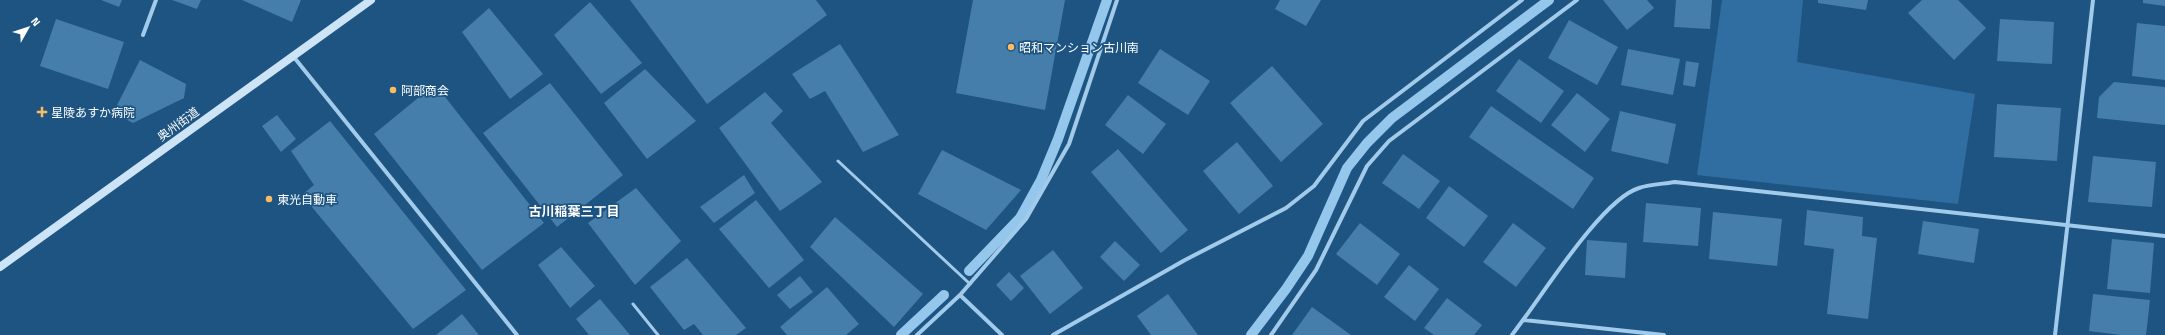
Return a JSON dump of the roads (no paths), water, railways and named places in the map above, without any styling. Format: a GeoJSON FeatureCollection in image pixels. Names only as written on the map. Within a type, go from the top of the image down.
{"type":"FeatureCollection","features":[{"type":"Feature","properties":{"kind":"street"},"geometry":{"type":"LineString","coordinates":[[143,35],[156,0]]}},
{"type":"Feature","properties":{"kind":"street","name":"奥州街道"},"geometry":{"type":"LineString","coordinates":[[0,267],[371,0]]}},
{"type":"Feature","properties":{"kind":"street"},"geometry":{"type":"LineString","coordinates":[[917,335],[960,295],[1026,219],[1069,144],[1117,0]]}},
{"type":"Feature","properties":{"kind":"street"},"geometry":{"type":"LineString","coordinates":[[1053,335],[1185,260],[1286,208],[1314,186],[1363,121],[1522,0]]}},
{"type":"Feature","properties":{"kind":"street"},"geometry":{"type":"LineString","coordinates":[[1271,335],[1316,270],[1367,166],[1385,146],[1577,0]]}},
{"type":"Feature","properties":{"kind":"street"},"geometry":{"type":"LineString","coordinates":[[2055,335],[2093,0]]}},
{"type":"Feature","properties":{"kind":"street"},"geometry":{"type":"LineString","coordinates":[[293,56],[518,335]]}},
{"type":"Feature","properties":{"kind":"street"},"geometry":{"type":"LineString","coordinates":[[1512,335],[1596,222],[1618,200],[1639,188],[1676,182],[2165,236]]}},
{"type":"Feature","properties":{"kind":"street"},"geometry":{"type":"LineString","coordinates":[[960,295],[1002,335]]}},
{"type":"Feature","properties":{"kind":"street"},"geometry":{"type":"LineString","coordinates":[[1523,320],[1664,335]]}},
{"type":"Feature","properties":{"kind":"lane"},"geometry":{"type":"LineString","coordinates":[[838,161],[970,284]]}},
{"type":"Feature","properties":{"kind":"lane"},"geometry":{"type":"LineString","coordinates":[[633,304],[658,335]]}},
{"type":"Feature","properties":{"kind":"waterway"},"geometry":{"type":"LineString","coordinates":[[969,271],[1020,218],[1041,180],[1058,139],[1107,0]]}},
{"type":"Feature","properties":{"kind":"waterway"},"geometry":{"type":"LineString","coordinates":[[1251,335],[1286,289],[1308,256],[1347,168],[1367,143],[1392,118],[1549,0]]}},
{"type":"Feature","properties":{"kind":"waterway"},"geometry":{"type":"LineString","coordinates":[[901,335],[944,295]]}},
{"type":"Feature","properties":{"kind":"place","name":"昭和マンション古川南"},"geometry":{"type":"Point","coordinates":[1011,47]}},
{"type":"Feature","properties":{"kind":"place","name":"阿部商会"},"geometry":{"type":"Point","coordinates":[393,90]}},
{"type":"Feature","properties":{"kind":"place","name":"星陵あすか病院"},"geometry":{"type":"Point","coordinates":[42,112]}},
{"type":"Feature","properties":{"kind":"place","name":"東光自動車"},"geometry":{"type":"Point","coordinates":[269,199]}},
{"type":"Feature","properties":{"kind":"district","name":"古川稲葉三丁目"},"geometry":{"type":"Point","coordinates":[574,211]}}]}
